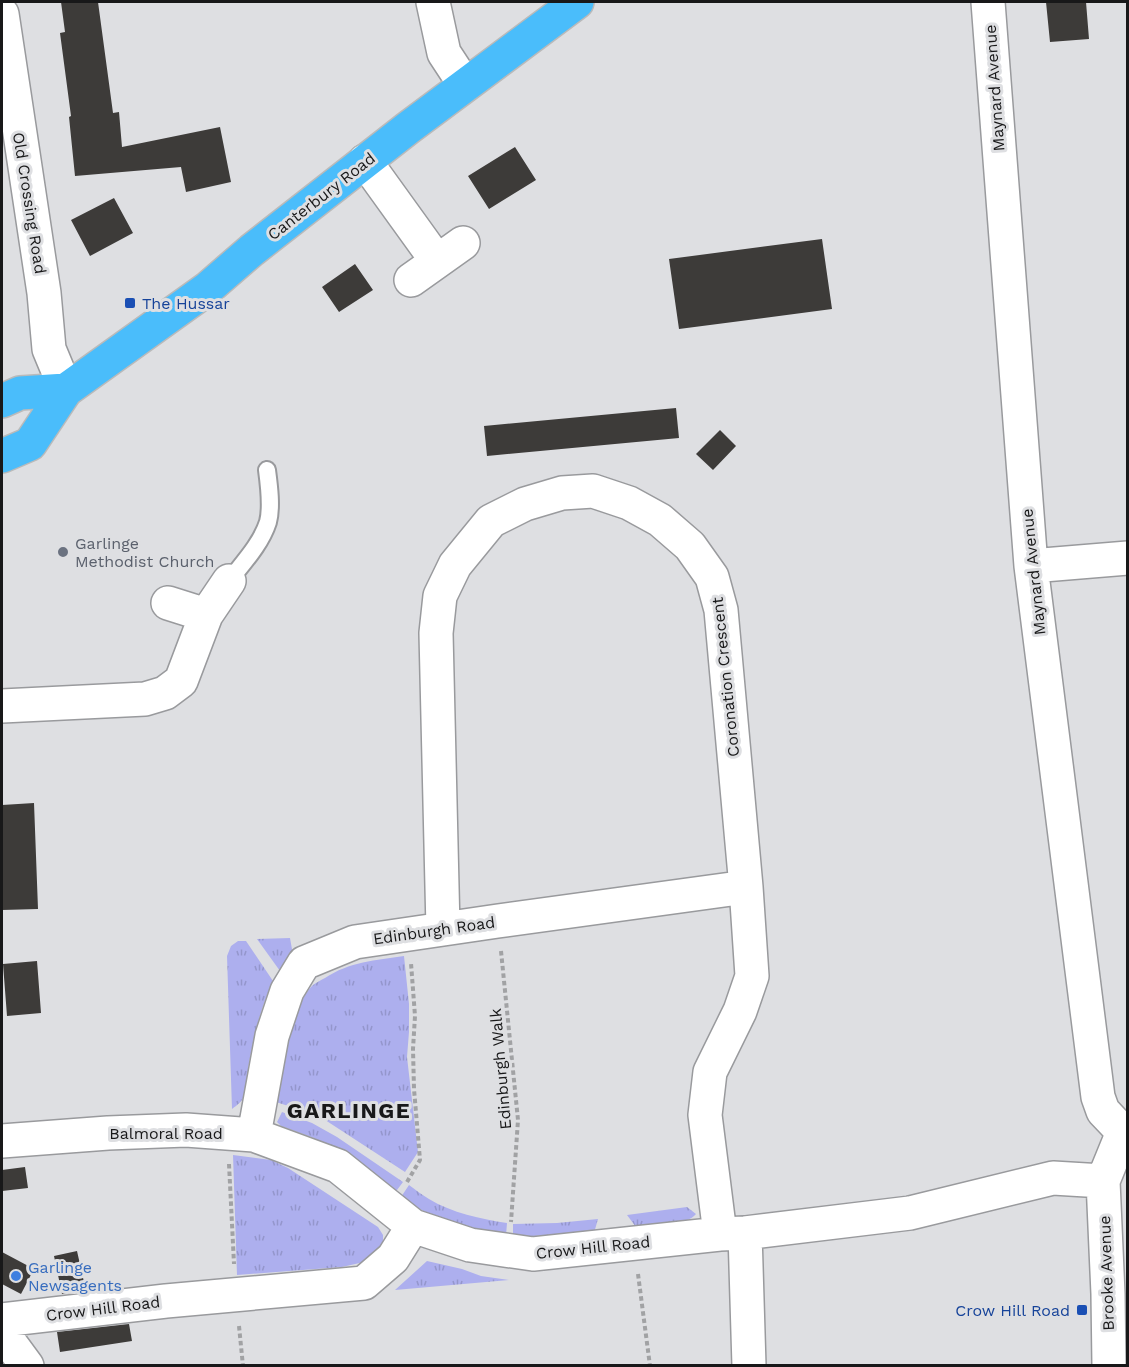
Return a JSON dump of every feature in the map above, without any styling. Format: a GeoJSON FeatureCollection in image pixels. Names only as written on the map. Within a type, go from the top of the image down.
{"type":"FeatureCollection","features":[{"type":"Feature","properties":{"kind":"highway","name":"Canterbury Road"},"geometry":{"type":"LineString","coordinates":[[16,450],[66,390],[207,289],[252,250],[366,161],[577,2]]}},
{"type":"Feature","properties":{"kind":"highway"},"geometry":{"type":"LineString","coordinates":[[2,401],[20,393],[66,390]]}},
{"type":"Feature","properties":{"kind":"street"},"geometry":{"type":"LineString","coordinates":[[433,2],[444,54],[465,85]]}},
{"type":"Feature","properties":{"kind":"street","name":"Maynard Avenue"},"geometry":{"type":"LineString","coordinates":[[988,2],[1031,566],[1098,1097],[1103,1111],[1125,1130]]}},
{"type":"Feature","properties":{"kind":"street","name":"Old Crossing Road"},"geometry":{"type":"LineString","coordinates":[[2,14],[44,294],[49,349],[66,390]]}},
{"type":"Feature","properties":{"kind":"street"},"geometry":{"type":"LineString","coordinates":[[366,161],[450,252],[411,280]]}},
{"type":"Feature","properties":{"kind":"street"},"geometry":{"type":"LineString","coordinates":[[2,468],[16,450]]}},
{"type":"Feature","properties":{"kind":"street","name":"Coronation Crescent"},"geometry":{"type":"LineString","coordinates":[[443,928],[436,633],[440,596],[455,565],[491,521],[525,504],[561,493],[593,491],[629,503],[660,520],[690,546],[712,577],[721,610],[752,976],[740,1011],[710,1072],[705,1115],[732,1234],[749,1365]]}},
{"type":"Feature","properties":{"kind":"street"},"geometry":{"type":"LineString","coordinates":[[1031,566],[1128,558]]}},
{"type":"Feature","properties":{"kind":"street"},"geometry":{"type":"LineString","coordinates":[[2,706],[145,699],[165,693],[181,681],[206,615],[229,581]]}},
{"type":"Feature","properties":{"kind":"street"},"geometry":{"type":"LineString","coordinates":[[168,603],[206,615]]}},
{"type":"Feature","properties":{"kind":"street","name":"Edinburgh Road"},"geometry":{"type":"LineString","coordinates":[[241,1134],[287,992],[304,963],[355,942],[746,887]]}},
{"type":"Feature","properties":{"kind":"street","name":"Balmoral Road"},"geometry":{"type":"LineString","coordinates":[[2,1141],[186,1130],[241,1134],[338,1166],[402,1217]]}},
{"type":"Feature","properties":{"kind":"street"},"geometry":{"type":"LineString","coordinates":[[1102,1181],[1125,1130]]}},
{"type":"Feature","properties":{"kind":"street","name":"Crow Hill Road"},"geometry":{"type":"LineString","coordinates":[[2,1320],[166,1300],[364,1283],[393,1258],[402,1217],[470,1245],[532,1254],[910,1213],[1053,1178],[1102,1181]]}},
{"type":"Feature","properties":{"kind":"street","name":"Brooke Avenue"},"geometry":{"type":"LineString","coordinates":[[1102,1181],[1109,1365]]}},
{"type":"Feature","properties":{"kind":"street"},"geometry":{"type":"LineString","coordinates":[[2,1332],[27,1365]]}},
{"type":"Feature","properties":{"kind":"lane"},"geometry":{"type":"LineString","coordinates":[[229,581],[262,537],[269,519],[267,470]]}},
{"type":"Feature","properties":{"kind":"path","name":"Edinburgh Walk"},"geometry":{"type":"LineString","coordinates":[[498,921],[518,1120],[509,1251]]}},
{"type":"Feature","properties":{"kind":"path"},"geometry":{"type":"LineString","coordinates":[[402,1217],[420,1160],[414,1089],[415,1016],[409,934]]}},
{"type":"Feature","properties":{"kind":"path"},"geometry":{"type":"LineString","coordinates":[[241,1134],[235,1294],[243,1365]]}},
{"type":"Feature","properties":{"kind":"path"},"geometry":{"type":"LineString","coordinates":[[634,1243],[650,1365]]}},
{"type":"Feature","properties":{"kind":"green space"},"geometry":{"type":"Polygon","coordinates":[[[290,938],[293,955],[280,971],[257,939],[290,938]]]}},
{"type":"Feature","properties":{"kind":"green space"},"geometry":{"type":"Polygon","coordinates":[[[238,941],[246,941],[273,981],[256,1032],[245,1092],[242,1100],[232,1109],[227,956],[231,946],[238,941]]]}},
{"type":"Feature","properties":{"kind":"green space"},"geometry":{"type":"Polygon","coordinates":[[[404,956],[409,1004],[407,1057],[418,1152],[405,1172],[319,1116],[276,1102],[293,1023],[305,995],[313,985],[353,965],[404,956]]]}},
{"type":"Feature","properties":{"kind":"green space"},"geometry":{"type":"Polygon","coordinates":[[[282,1112],[312,1123],[337,1137],[403,1182],[394,1194],[338,1152],[314,1138],[281,1126],[277,1122],[282,1112]]]}},
{"type":"Feature","properties":{"kind":"green space"},"geometry":{"type":"Polygon","coordinates":[[[233,1155],[271,1160],[288,1168],[378,1227],[383,1235],[383,1244],[378,1253],[364,1262],[342,1267],[237,1275],[233,1155]]]}},
{"type":"Feature","properties":{"kind":"green space"},"geometry":{"type":"Polygon","coordinates":[[[409,1185],[438,1204],[457,1212],[507,1223],[506,1236],[464,1227],[426,1212],[401,1197],[409,1185]]]}},
{"type":"Feature","properties":{"kind":"green space"},"geometry":{"type":"Polygon","coordinates":[[[687,1207],[696,1214],[685,1221],[668,1225],[636,1227],[627,1215],[687,1207]]]}},
{"type":"Feature","properties":{"kind":"green space"},"geometry":{"type":"Polygon","coordinates":[[[598,1219],[594,1233],[513,1237],[513,1224],[598,1219]]]}},
{"type":"Feature","properties":{"kind":"green space"},"geometry":{"type":"Polygon","coordinates":[[[427,1261],[481,1276],[509,1280],[395,1290],[427,1261]]]}},
{"type":"Feature","properties":{"kind":"building"},"geometry":{"type":"Polygon","coordinates":[[[61,2],[98,2],[113,113],[119,112],[122,147],[220,127],[231,182],[186,192],[181,167],[75,176],[69,117],[71,116],[60,33],[65,32],[61,2]]]}},
{"type":"Feature","properties":{"kind":"building"},"geometry":{"type":"Polygon","coordinates":[[[1046,2],[1086,2],[1089,39],[1050,42],[1046,2]]]}},
{"type":"Feature","properties":{"kind":"building"},"geometry":{"type":"Polygon","coordinates":[[[515,147],[536,180],[489,209],[468,176],[515,147]]]}},
{"type":"Feature","properties":{"kind":"building"},"geometry":{"type":"Polygon","coordinates":[[[114,198],[133,233],[90,256],[71,220],[114,198]]]}},
{"type":"Feature","properties":{"kind":"building"},"geometry":{"type":"Polygon","coordinates":[[[822,239],[832,309],[679,329],[669,259],[822,239]]]}},
{"type":"Feature","properties":{"kind":"building"},"geometry":{"type":"Polygon","coordinates":[[[355,264],[373,290],[339,312],[322,287],[355,264]]]}},
{"type":"Feature","properties":{"kind":"building"},"geometry":{"type":"Polygon","coordinates":[[[676,408],[679,438],[487,456],[484,426],[676,408]]]}},
{"type":"Feature","properties":{"kind":"building"},"geometry":{"type":"Polygon","coordinates":[[[720,430],[736,446],[713,470],[696,454],[720,430]]]}},
{"type":"Feature","properties":{"kind":"building"},"geometry":{"type":"Polygon","coordinates":[[[34,803],[38,909],[2,910],[2,805],[34,803]]]}},
{"type":"Feature","properties":{"kind":"building"},"geometry":{"type":"Polygon","coordinates":[[[37,961],[41,1013],[7,1016],[3,964],[37,961]]]}},
{"type":"Feature","properties":{"kind":"building"},"geometry":{"type":"Polygon","coordinates":[[[25,1167],[28,1188],[2,1191],[2,1170],[25,1167]]]}},
{"type":"Feature","properties":{"kind":"building"},"geometry":{"type":"Polygon","coordinates":[[[77,1251],[86,1291],[62,1294],[54,1256],[77,1251]]]}},
{"type":"Feature","properties":{"kind":"building","name":"Garlinge Newsagents"},"geometry":{"type":"Polygon","coordinates":[[[2,1252],[34,1269],[21,1294],[2,1284],[2,1252]]]}},
{"type":"Feature","properties":{"kind":"building"},"geometry":{"type":"Polygon","coordinates":[[[129,1324],[132,1341],[60,1352],[57,1332],[129,1324]]]}},
{"type":"Feature","properties":{"kind":"place","name":"The Hussar"},"geometry":{"type":"Point","coordinates":[130,303]}},
{"type":"Feature","properties":{"kind":"place","name":"Garlinge Methodist Church"},"geometry":{"type":"Point","coordinates":[63,552]}},
{"type":"Feature","properties":{"kind":"place","name":"Garlinge Newsagents"},"geometry":{"type":"Point","coordinates":[16,1276]}},
{"type":"Feature","properties":{"kind":"place","name":"Crow Hill Road"},"geometry":{"type":"Point","coordinates":[1082,1310]}},
{"type":"Feature","properties":{"kind":"district","name":"GARLINGE"},"geometry":{"type":"Point","coordinates":[349,1110]}}]}
